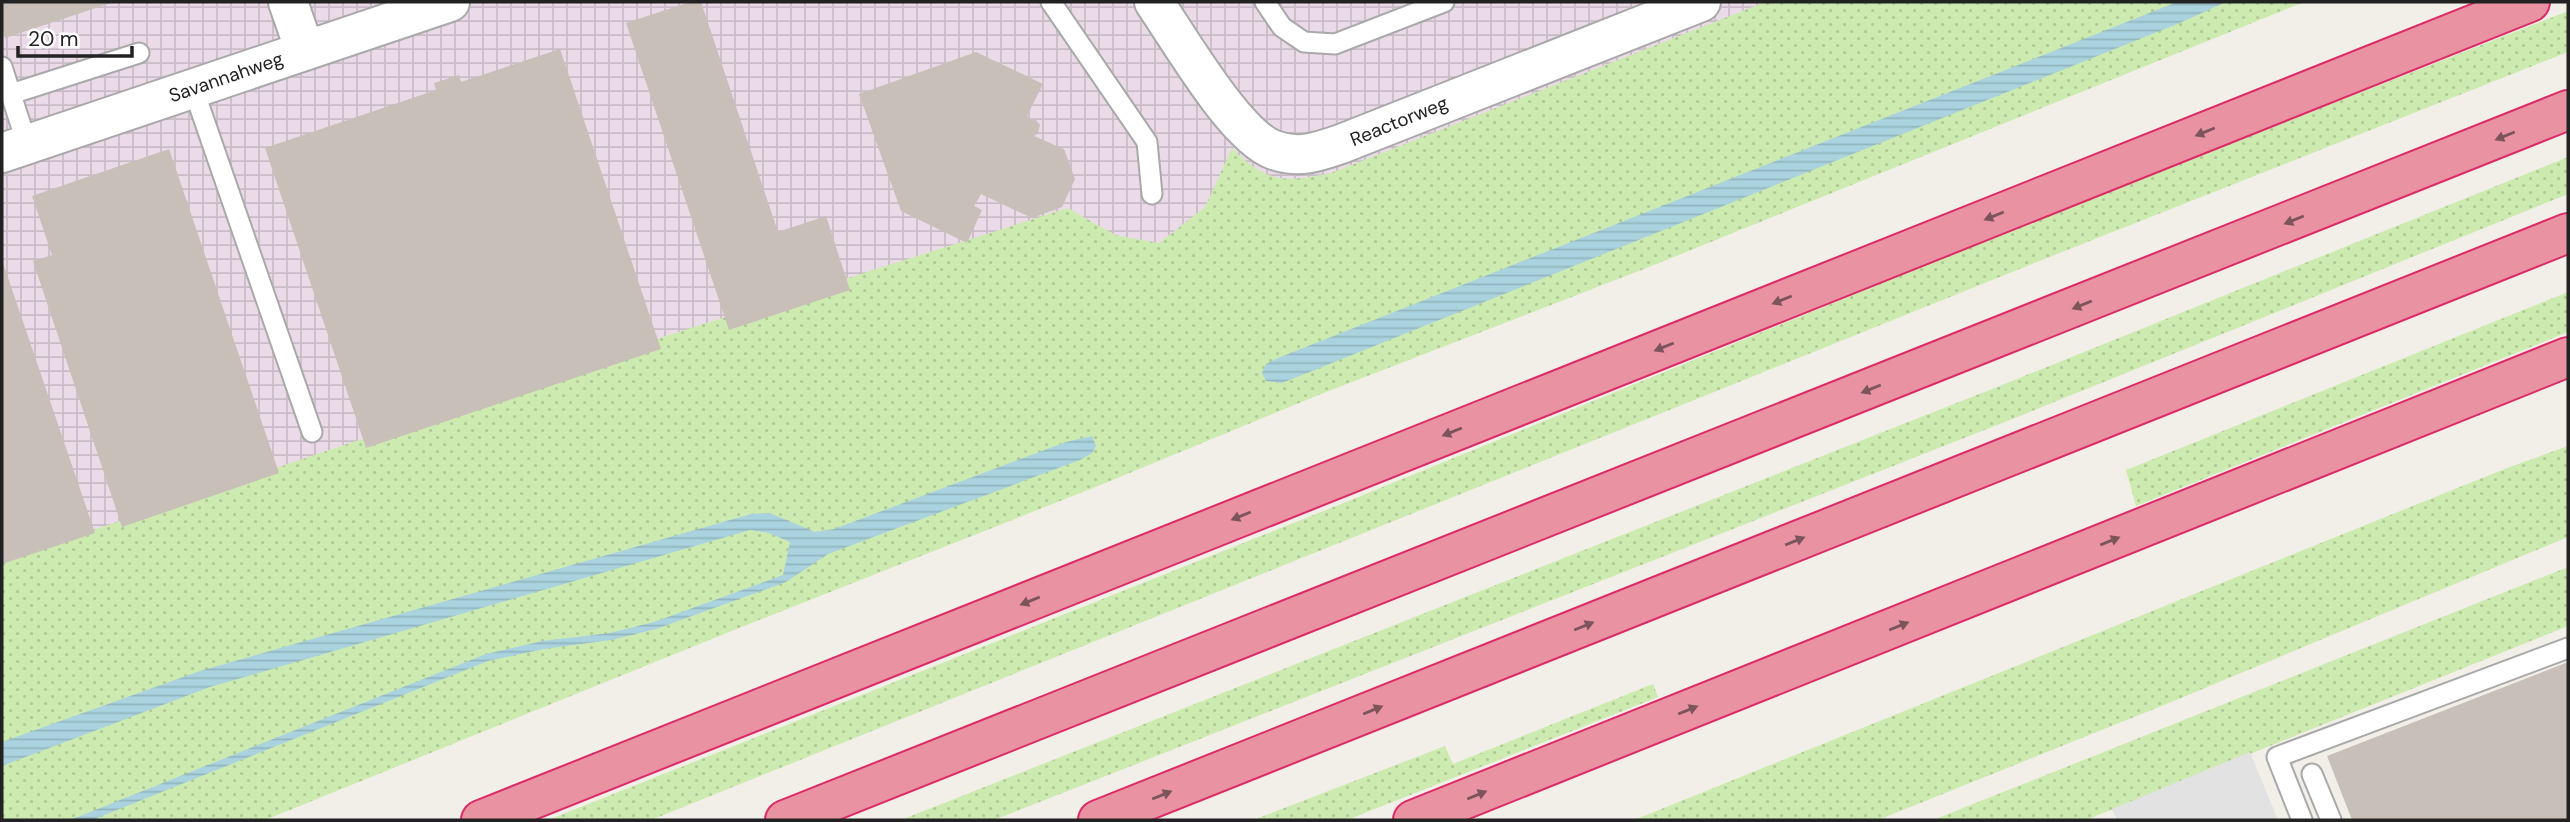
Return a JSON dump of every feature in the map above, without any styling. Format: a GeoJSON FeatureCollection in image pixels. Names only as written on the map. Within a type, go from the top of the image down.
{"type":"FeatureCollection","features":[{"type":"Feature","properties":{"kind":"highway"},"geometry":{"type":"LineString","coordinates":[[2269,107],[2475,2]]}},
{"type":"Feature","properties":{"kind":"highway"},"geometry":{"type":"LineString","coordinates":[[481,820],[2530,2]]}},
{"type":"Feature","properties":{"kind":"highway"},"geometry":{"type":"LineString","coordinates":[[785,820],[2568,110]]}},
{"type":"Feature","properties":{"kind":"highway"},"geometry":{"type":"LineString","coordinates":[[1098,820],[2568,233]]}},
{"type":"Feature","properties":{"kind":"highway"},"geometry":{"type":"LineString","coordinates":[[1413,820],[2568,357]]}},
{"type":"Feature","properties":{"kind":"street"},"geometry":{"type":"LineString","coordinates":[[288,2],[305,51]]}},
{"type":"Feature","properties":{"kind":"street","name":"Savannahweg"},"geometry":{"type":"LineString","coordinates":[[14,148],[450,2]]}},
{"type":"Feature","properties":{"kind":"street","name":"Reactorweg"},"geometry":{"type":"LineString","coordinates":[[1154,2],[1235,119],[1251,137],[1272,150],[1293,155],[1315,153],[1341,144],[1701,2]]}},
{"type":"Feature","properties":{"kind":"lane"},"geometry":{"type":"LineString","coordinates":[[1051,2],[1147,142],[1152,194]]}},
{"type":"Feature","properties":{"kind":"lane"},"geometry":{"type":"LineString","coordinates":[[1265,2],[1282,27],[1304,42],[1335,44],[1444,2]]}},
{"type":"Feature","properties":{"kind":"lane"},"geometry":{"type":"LineString","coordinates":[[11,94],[139,53]]}},
{"type":"Feature","properties":{"kind":"lane"},"geometry":{"type":"LineString","coordinates":[[2,67],[11,94],[14,148]]}},
{"type":"Feature","properties":{"kind":"lane"},"geometry":{"type":"LineString","coordinates":[[193,88],[312,432]]}},
{"type":"Feature","properties":{"kind":"lane"},"geometry":{"type":"LineString","coordinates":[[2302,820],[2277,757],[2568,648]]}},
{"type":"Feature","properties":{"kind":"lane"},"geometry":{"type":"LineString","coordinates":[[2312,774],[2331,820]]}},
{"type":"Feature","properties":{"kind":"shaded area"},"geometry":{"type":"Polygon","coordinates":[[[2,2],[1836,2],[2,725],[2,2]]]}},
{"type":"Feature","properties":{"kind":"shaded area"},"geometry":{"type":"Polygon","coordinates":[[[2250,752],[2278,820],[2117,820],[2112,809],[2250,752]]]}},
{"type":"Feature","properties":{"kind":"green space"},"geometry":{"type":"Polygon","coordinates":[[[1765,2],[2304,2],[1644,269],[1321,394],[265,820],[2,820],[2,561],[647,342],[1068,208],[1115,235],[1159,243],[1205,207],[1232,148],[1255,168],[1277,177],[1288,179],[1331,173],[1765,2]]]}},
{"type":"Feature","properties":{"kind":"green space"},"geometry":{"type":"Polygon","coordinates":[[[2568,11],[2568,52],[2062,252],[651,820],[548,820],[1336,506],[2044,217],[2568,11]]]}},
{"type":"Feature","properties":{"kind":"green space"},"geometry":{"type":"Polygon","coordinates":[[[2568,157],[2568,194],[2015,418],[994,820],[901,820],[2002,385],[2568,157]]]}},
{"type":"Feature","properties":{"kind":"green space"},"geometry":{"type":"Polygon","coordinates":[[[2568,292],[2568,332],[2136,506],[2126,470],[2568,292]]]}},
{"type":"Feature","properties":{"kind":"green space"},"geometry":{"type":"Polygon","coordinates":[[[2568,446],[2568,537],[2169,703],[1878,820],[1634,820],[2507,468],[2568,446]]]}},
{"type":"Feature","properties":{"kind":"green space"},"geometry":{"type":"Polygon","coordinates":[[[2568,567],[2568,626],[2086,820],[1933,820],[2568,567]]]}},
{"type":"Feature","properties":{"kind":"green space"},"geometry":{"type":"Polygon","coordinates":[[[1653,684],[1658,697],[1347,820],[1253,820],[1445,746],[1453,764],[1653,684]]]}},
{"type":"Feature","properties":{"kind":"water"},"geometry":{"type":"Polygon","coordinates":[[[2177,2],[2226,2],[1282,383],[1266,381],[1262,373],[1266,364],[1278,358],[2177,2]]]}},
{"type":"Feature","properties":{"kind":"water"},"geometry":{"type":"Polygon","coordinates":[[[1092,436],[1096,446],[1092,453],[1080,460],[828,554],[786,582],[656,629],[611,640],[544,649],[488,661],[92,820],[70,820],[486,654],[542,641],[610,633],[654,622],[783,575],[790,542],[769,533],[750,530],[210,687],[2,766],[2,742],[200,671],[751,514],[770,513],[815,532],[834,529],[1066,442],[1092,436]]]}},
{"type":"Feature","properties":{"kind":"building"},"geometry":{"type":"Polygon","coordinates":[[[2,2],[114,2],[5,38],[2,28],[2,2]]]}},
{"type":"Feature","properties":{"kind":"building"},"geometry":{"type":"Polygon","coordinates":[[[690,2],[701,2],[778,232],[826,216],[850,290],[729,330],[626,23],[690,2]]]}},
{"type":"Feature","properties":{"kind":"building"},"geometry":{"type":"Polygon","coordinates":[[[560,49],[661,349],[366,448],[265,148],[436,90],[434,83],[459,75],[461,82],[560,49]]]}},
{"type":"Feature","properties":{"kind":"building"},"geometry":{"type":"Polygon","coordinates":[[[976,52],[1043,84],[1027,116],[1040,125],[1034,136],[1064,149],[1075,179],[1062,207],[1032,218],[981,194],[974,206],[982,210],[967,243],[901,211],[859,94],[976,52]]]}},
{"type":"Feature","properties":{"kind":"building"},"geometry":{"type":"Polygon","coordinates":[[[169,149],[279,473],[122,527],[33,261],[52,255],[32,196],[169,149]]]}},
{"type":"Feature","properties":{"kind":"building"},"geometry":{"type":"Polygon","coordinates":[[[2,260],[95,533],[2,564],[2,260]]]}},
{"type":"Feature","properties":{"kind":"building"},"geometry":{"type":"Polygon","coordinates":[[[2568,662],[2568,820],[2352,820],[2327,756],[2568,662]]]}}]}
